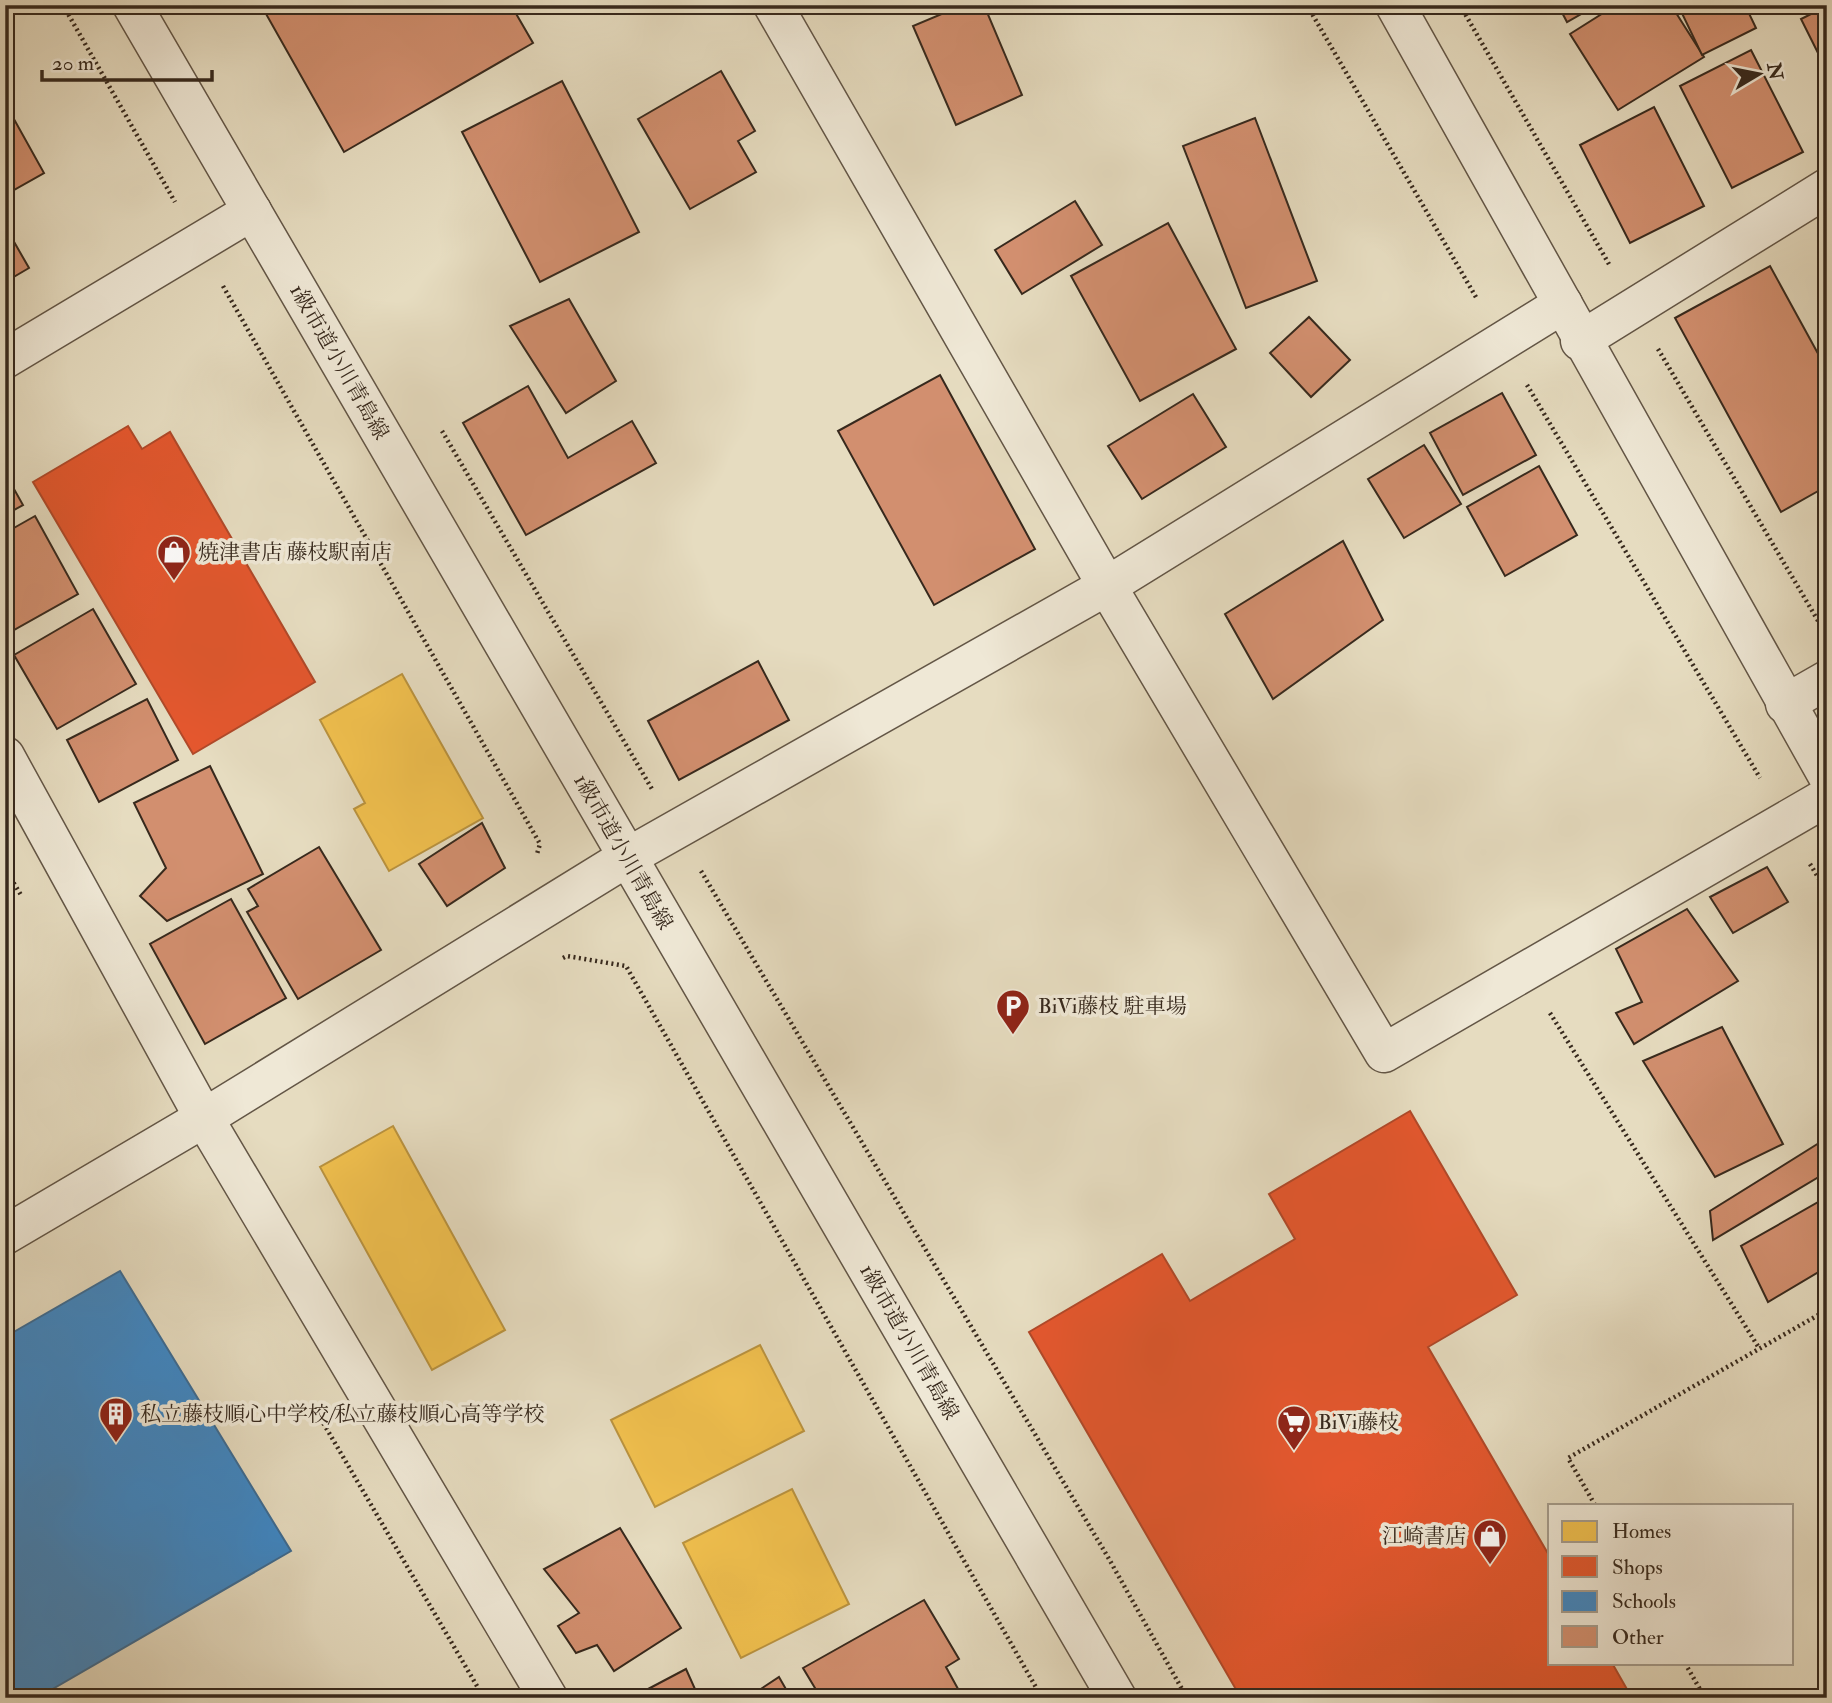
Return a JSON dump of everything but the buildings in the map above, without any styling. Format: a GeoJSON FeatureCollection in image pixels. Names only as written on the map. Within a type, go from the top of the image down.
{"type":"FeatureCollection","features":[{"type":"Feature","properties":{"kind":"street","name":"1級市道小川青島線"},"geometry":{"type":"LineString","coordinates":[[132,5],[1117,1698]]}},
{"type":"Feature","properties":{"kind":"street"},"geometry":{"type":"LineString","coordinates":[[773,5],[1107,586],[1384,1053],[1827,797]]}},
{"type":"Feature","properties":{"kind":"street"},"geometry":{"type":"LineString","coordinates":[[1395,5],[1563,304],[1580,341],[1827,775]]}},
{"type":"Feature","properties":{"kind":"street"},"geometry":{"type":"LineString","coordinates":[[1580,341],[1827,188]]}},
{"type":"Feature","properties":{"kind":"street"},"geometry":{"type":"LineString","coordinates":[[5,359],[200,245],[252,211]]}},
{"type":"Feature","properties":{"kind":"street"},"geometry":{"type":"LineString","coordinates":[[5,1235],[204,1118],[626,858],[1107,586],[1563,304]]}},
{"type":"Feature","properties":{"kind":"street"},"geometry":{"type":"LineString","coordinates":[[1785,704],[1827,680]]}},
{"type":"Feature","properties":{"kind":"street"},"geometry":{"type":"LineString","coordinates":[[5,756],[204,1118],[548,1698]]}},
{"type":"Feature","properties":{"kind":"path"},"geometry":{"type":"LineString","coordinates":[[63,5],[540,844],[537,856]]}},
{"type":"Feature","properties":{"kind":"path"},"geometry":{"type":"LineString","coordinates":[[1307,5],[1502,343],[1786,821]]}},
{"type":"Feature","properties":{"kind":"path"},"geometry":{"type":"LineString","coordinates":[[1460,5],[1634,308],[1827,635]]}},
{"type":"Feature","properties":{"kind":"path"},"geometry":{"type":"LineString","coordinates":[[677,830],[1102,1547],[1187,1698]]}},
{"type":"Feature","properties":{"kind":"path"},"geometry":{"type":"LineString","coordinates":[[5,869],[26,904]]}},
{"type":"Feature","properties":{"kind":"path"},"geometry":{"type":"LineString","coordinates":[[555,963],[566,956],[626,967],[1042,1698]]}},
{"type":"Feature","properties":{"kind":"path"},"geometry":{"type":"LineString","coordinates":[[1525,972],[1759,1348]]}},
{"type":"Feature","properties":{"kind":"path"},"geometry":{"type":"LineString","coordinates":[[1594,1504],[1568,1458],[1827,1310]]}},
{"type":"Feature","properties":{"kind":"path"},"geometry":{"type":"LineString","coordinates":[[309,1399],[484,1698]]}},
{"type":"Feature","properties":{"kind":"path"},"geometry":{"type":"LineString","coordinates":[[1686,1664],[1705,1698]]}},
{"type":"Feature","properties":{"kind":"place","name":"焼津書店 藤枝駅南店"},"geometry":{"type":"Point","coordinates":[174,582]}},
{"type":"Feature","properties":{"kind":"place","name":"BiVi藤枝 駐車場"},"geometry":{"type":"Point","coordinates":[1013,1036]}},
{"type":"Feature","properties":{"kind":"place","name":"私立藤枝順心中学校/私立藤枝順心高等学校"},"geometry":{"type":"Point","coordinates":[116,1444]}},
{"type":"Feature","properties":{"kind":"place","name":"BiVi藤枝"},"geometry":{"type":"Point","coordinates":[1294,1452]}},
{"type":"Feature","properties":{"kind":"place","name":"江崎書店"},"geometry":{"type":"Point","coordinates":[1490,1566]}}]}
